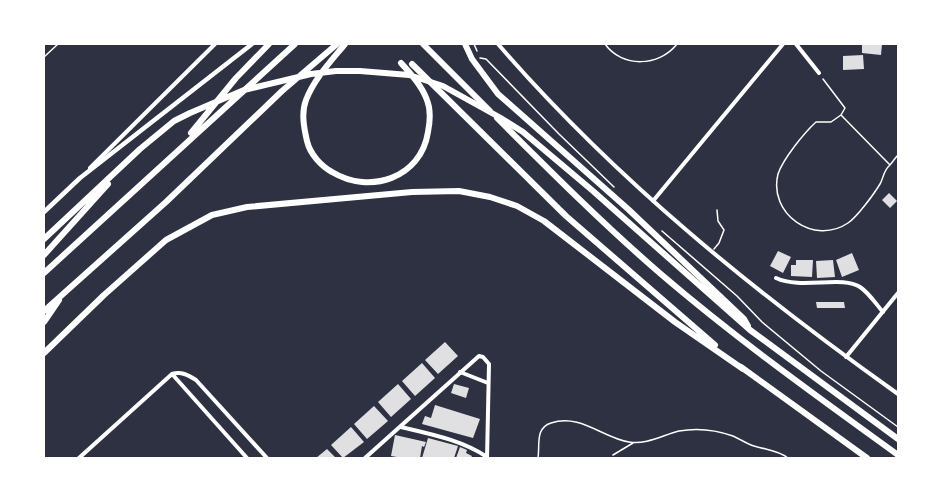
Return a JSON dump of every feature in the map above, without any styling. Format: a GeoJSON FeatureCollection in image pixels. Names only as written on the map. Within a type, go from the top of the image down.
{"type":"FeatureCollection","features":[{"type":"Feature","properties":{"kind":"main road"},"geometry":{"type":"LineString","coordinates":[[178,149],[236,78],[269,44]]}},
{"type":"Feature","properties":{"kind":"main road"},"geometry":{"type":"LineString","coordinates":[[44,273],[296,44]]}},
{"type":"Feature","properties":{"kind":"main road"},"geometry":{"type":"LineString","coordinates":[[44,311],[166,201],[282,91],[338,44]]}},
{"type":"Feature","properties":{"kind":"main road"},"geometry":{"type":"LineString","coordinates":[[345,44],[314,83],[305,103],[304,125],[309,146],[322,166],[339,176],[358,182],[381,182],[399,174],[416,160],[426,145],[430,122],[428,101],[415,77],[401,63]]}},
{"type":"Feature","properties":{"kind":"main road"},"geometry":{"type":"LineString","coordinates":[[423,44],[579,200],[662,275],[766,359],[898,454]]}},
{"type":"Feature","properties":{"kind":"main road"},"geometry":{"type":"LineString","coordinates":[[465,44],[472,59],[498,94],[628,208],[744,319],[750,330]]}},
{"type":"Feature","properties":{"kind":"main road"},"geometry":{"type":"LineString","coordinates":[[412,64],[567,216],[743,369]]}},
{"type":"Feature","properties":{"kind":"main road"},"geometry":{"type":"LineString","coordinates":[[44,239],[174,121],[244,90],[320,73],[336,71],[409,75],[427,80],[492,113],[541,146],[750,330],[898,439]]}},
{"type":"Feature","properties":{"kind":"main road"},"geometry":{"type":"LineString","coordinates":[[44,255],[122,167]]}},
{"type":"Feature","properties":{"kind":"main road"},"geometry":{"type":"LineString","coordinates":[[44,353],[166,240],[212,215],[246,207],[412,192],[459,191],[490,197],[518,206],[544,221],[675,322],[867,459]]}},
{"type":"Feature","properties":{"kind":"main road"},"geometry":{"type":"LineString","coordinates":[[44,322],[66,290]]}},
{"type":"Feature","properties":{"kind":"street"},"geometry":{"type":"LineString","coordinates":[[44,212],[215,44]]}},
{"type":"Feature","properties":{"kind":"street"},"geometry":{"type":"LineString","coordinates":[[80,178],[252,44]]}},
{"type":"Feature","properties":{"kind":"street"},"geometry":{"type":"LineString","coordinates":[[498,44],[576,127],[653,201],[711,252],[792,317],[898,394]]}},
{"type":"Feature","properties":{"kind":"street"},"geometry":{"type":"LineString","coordinates":[[653,201],[783,44]]}},
{"type":"Feature","properties":{"kind":"street"},"geometry":{"type":"LineString","coordinates":[[796,44],[819,73]]}},
{"type":"Feature","properties":{"kind":"street"},"geometry":{"type":"LineString","coordinates":[[776,278],[802,284],[845,282],[858,285],[883,312]]}},
{"type":"Feature","properties":{"kind":"street"},"geometry":{"type":"LineString","coordinates":[[846,357],[898,293]]}},
{"type":"Feature","properties":{"kind":"street"},"geometry":{"type":"LineString","coordinates":[[364,459],[477,357],[481,356],[489,364],[487,458]]}},
{"type":"Feature","properties":{"kind":"street"},"geometry":{"type":"LineString","coordinates":[[460,372],[488,383]]}},
{"type":"Feature","properties":{"kind":"street"},"geometry":{"type":"LineString","coordinates":[[79,459],[172,374],[182,373],[195,380],[267,459]]}},
{"type":"Feature","properties":{"kind":"street"},"geometry":{"type":"LineString","coordinates":[[172,374],[247,459]]}},
{"type":"Feature","properties":{"kind":"street"},"geometry":{"type":"LineString","coordinates":[[400,427],[441,437],[478,451],[487,458]]}},
{"type":"Feature","properties":{"kind":"lane"},"geometry":{"type":"LineString","coordinates":[[711,252],[719,243],[724,230],[718,221],[717,210]]}},
{"type":"Feature","properties":{"kind":"path"},"geometry":{"type":"LineString","coordinates":[[44,57],[58,44]]}},
{"type":"Feature","properties":{"kind":"path"},"geometry":{"type":"LineString","coordinates":[[474,44],[480,58],[486,59],[559,134],[618,190]]}},
{"type":"Feature","properties":{"kind":"path"},"geometry":{"type":"LineString","coordinates":[[605,44],[618,56],[632,62],[647,62],[661,58],[677,44]]}},
{"type":"Feature","properties":{"kind":"path"},"geometry":{"type":"LineString","coordinates":[[819,73],[845,108],[831,123],[816,122],[784,161],[778,174],[777,188],[780,202],[787,214],[797,224],[810,230],[838,229],[850,222],[881,182],[884,171],[898,157]]}},
{"type":"Feature","properties":{"kind":"path"},"geometry":{"type":"LineString","coordinates":[[840,115],[890,165]]}},
{"type":"Feature","properties":{"kind":"path"},"geometry":{"type":"LineString","coordinates":[[660,228],[737,296],[762,322],[821,371],[898,428]]}},
{"type":"Feature","properties":{"kind":"path"},"geometry":{"type":"LineString","coordinates":[[538,459],[541,429],[549,423],[562,420],[586,425],[616,439],[633,443]]}},
{"type":"Feature","properties":{"kind":"path"},"geometry":{"type":"LineString","coordinates":[[613,455],[633,443],[677,432],[706,430],[735,437],[751,446],[778,452],[788,459]]}},
{"type":"Feature","properties":{"kind":"building"},"geometry":{"type":"Polygon","coordinates":[[[862,44],[882,44],[881,55],[862,53],[862,44]]]}},
{"type":"Feature","properties":{"kind":"building"},"geometry":{"type":"Polygon","coordinates":[[[863,55],[864,69],[843,70],[843,56],[863,55]]]}},
{"type":"Feature","properties":{"kind":"building"},"geometry":{"type":"Polygon","coordinates":[[[889,193],[897,201],[890,208],[882,200],[889,193]]]}},
{"type":"Feature","properties":{"kind":"building"},"geometry":{"type":"Polygon","coordinates":[[[778,251],[791,257],[783,273],[770,266],[778,251]]]}},
{"type":"Feature","properties":{"kind":"building"},"geometry":{"type":"Polygon","coordinates":[[[852,253],[859,270],[842,277],[836,260],[852,253]]]}},
{"type":"Feature","properties":{"kind":"building"},"geometry":{"type":"Polygon","coordinates":[[[796,260],[813,260],[812,277],[791,276],[791,265],[796,265],[796,260]]]}},
{"type":"Feature","properties":{"kind":"building"},"geometry":{"type":"Polygon","coordinates":[[[833,260],[835,277],[817,278],[816,261],[833,260]]]}},
{"type":"Feature","properties":{"kind":"building"},"geometry":{"type":"Polygon","coordinates":[[[816,302],[844,302],[845,308],[817,308],[816,302]]]}},
{"type":"Feature","properties":{"kind":"building"},"geometry":{"type":"Polygon","coordinates":[[[445,342],[458,356],[438,374],[425,360],[445,342]]]}},
{"type":"Feature","properties":{"kind":"building"},"geometry":{"type":"Polygon","coordinates":[[[422,363],[435,378],[415,396],[402,381],[422,363]]]}},
{"type":"Feature","properties":{"kind":"building"},"geometry":{"type":"Polygon","coordinates":[[[398,384],[411,399],[391,417],[378,402],[398,384]]]}},
{"type":"Feature","properties":{"kind":"building"},"geometry":{"type":"Polygon","coordinates":[[[454,384],[469,388],[466,398],[451,393],[454,384]]]}},
{"type":"Feature","properties":{"kind":"building"},"geometry":{"type":"Polygon","coordinates":[[[435,405],[480,419],[473,438],[422,424],[425,416],[431,418],[435,405]]]}},
{"type":"Feature","properties":{"kind":"building"},"geometry":{"type":"Polygon","coordinates":[[[374,406],[388,421],[367,439],[354,424],[374,406]]]}},
{"type":"Feature","properties":{"kind":"building"},"geometry":{"type":"Polygon","coordinates":[[[351,427],[364,442],[343,458],[331,445],[351,427]]]}},
{"type":"Feature","properties":{"kind":"building"},"geometry":{"type":"Polygon","coordinates":[[[395,435],[426,442],[424,447],[422,446],[420,458],[391,456],[395,435]]]}},
{"type":"Feature","properties":{"kind":"building"},"geometry":{"type":"Polygon","coordinates":[[[428,438],[458,446],[454,458],[422,458],[428,438]]]}},
{"type":"Feature","properties":{"kind":"building"},"geometry":{"type":"Polygon","coordinates":[[[460,447],[467,450],[466,453],[472,456],[471,458],[456,458],[460,447]]]}},
{"type":"Feature","properties":{"kind":"building"},"geometry":{"type":"Polygon","coordinates":[[[327,449],[336,458],[316,458],[327,449]]]}}]}
